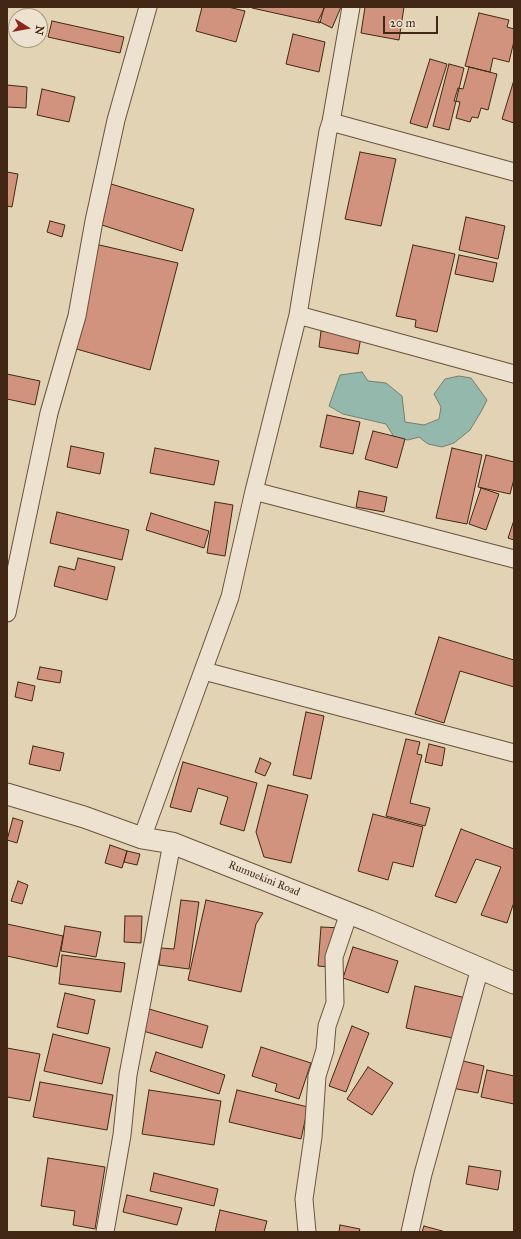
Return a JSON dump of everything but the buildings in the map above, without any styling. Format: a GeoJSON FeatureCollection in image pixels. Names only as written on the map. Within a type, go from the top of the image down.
{"type":"FeatureCollection","features":[{"type":"Feature","properties":{"kind":"street"},"geometry":{"type":"LineString","coordinates":[[7,613],[49,414],[77,316],[94,221],[116,120],[148,7]]}},
{"type":"Feature","properties":{"kind":"street"},"geometry":{"type":"LineString","coordinates":[[142,838],[230,597],[254,491],[298,315],[328,131],[331,122],[351,7]]}},
{"type":"Feature","properties":{"kind":"street"},"geometry":{"type":"LineString","coordinates":[[331,122],[514,172]]}},
{"type":"Feature","properties":{"kind":"street"},"geometry":{"type":"LineString","coordinates":[[298,315],[514,374]]}},
{"type":"Feature","properties":{"kind":"street"},"geometry":{"type":"LineString","coordinates":[[254,491],[514,559]]}},
{"type":"Feature","properties":{"kind":"street"},"geometry":{"type":"LineString","coordinates":[[204,671],[514,753]]}},
{"type":"Feature","properties":{"kind":"street","name":"Rumuekini Road"},"geometry":{"type":"LineString","coordinates":[[7,794],[84,817],[142,838],[172,843],[350,913],[514,983]]}},
{"type":"Feature","properties":{"kind":"street"},"geometry":{"type":"LineString","coordinates":[[105,1232],[122,1135],[128,1074],[172,843]]}},
{"type":"Feature","properties":{"kind":"street"},"geometry":{"type":"LineString","coordinates":[[307,1232],[304,1198],[313,1137],[317,1076],[325,1050],[328,1026],[335,1002],[334,957],[350,913]]}},
{"type":"Feature","properties":{"kind":"street"},"geometry":{"type":"LineString","coordinates":[[410,1232],[423,1174],[480,968]]}},
{"type":"Feature","properties":{"kind":"water"},"geometry":{"type":"Polygon","coordinates":[[[362,372],[368,381],[386,383],[402,396],[405,422],[424,425],[439,419],[441,407],[434,394],[445,379],[459,376],[471,378],[487,400],[470,430],[454,443],[442,447],[428,444],[419,437],[408,440],[394,437],[386,424],[343,414],[329,406],[340,375],[362,372]]]}}]}
